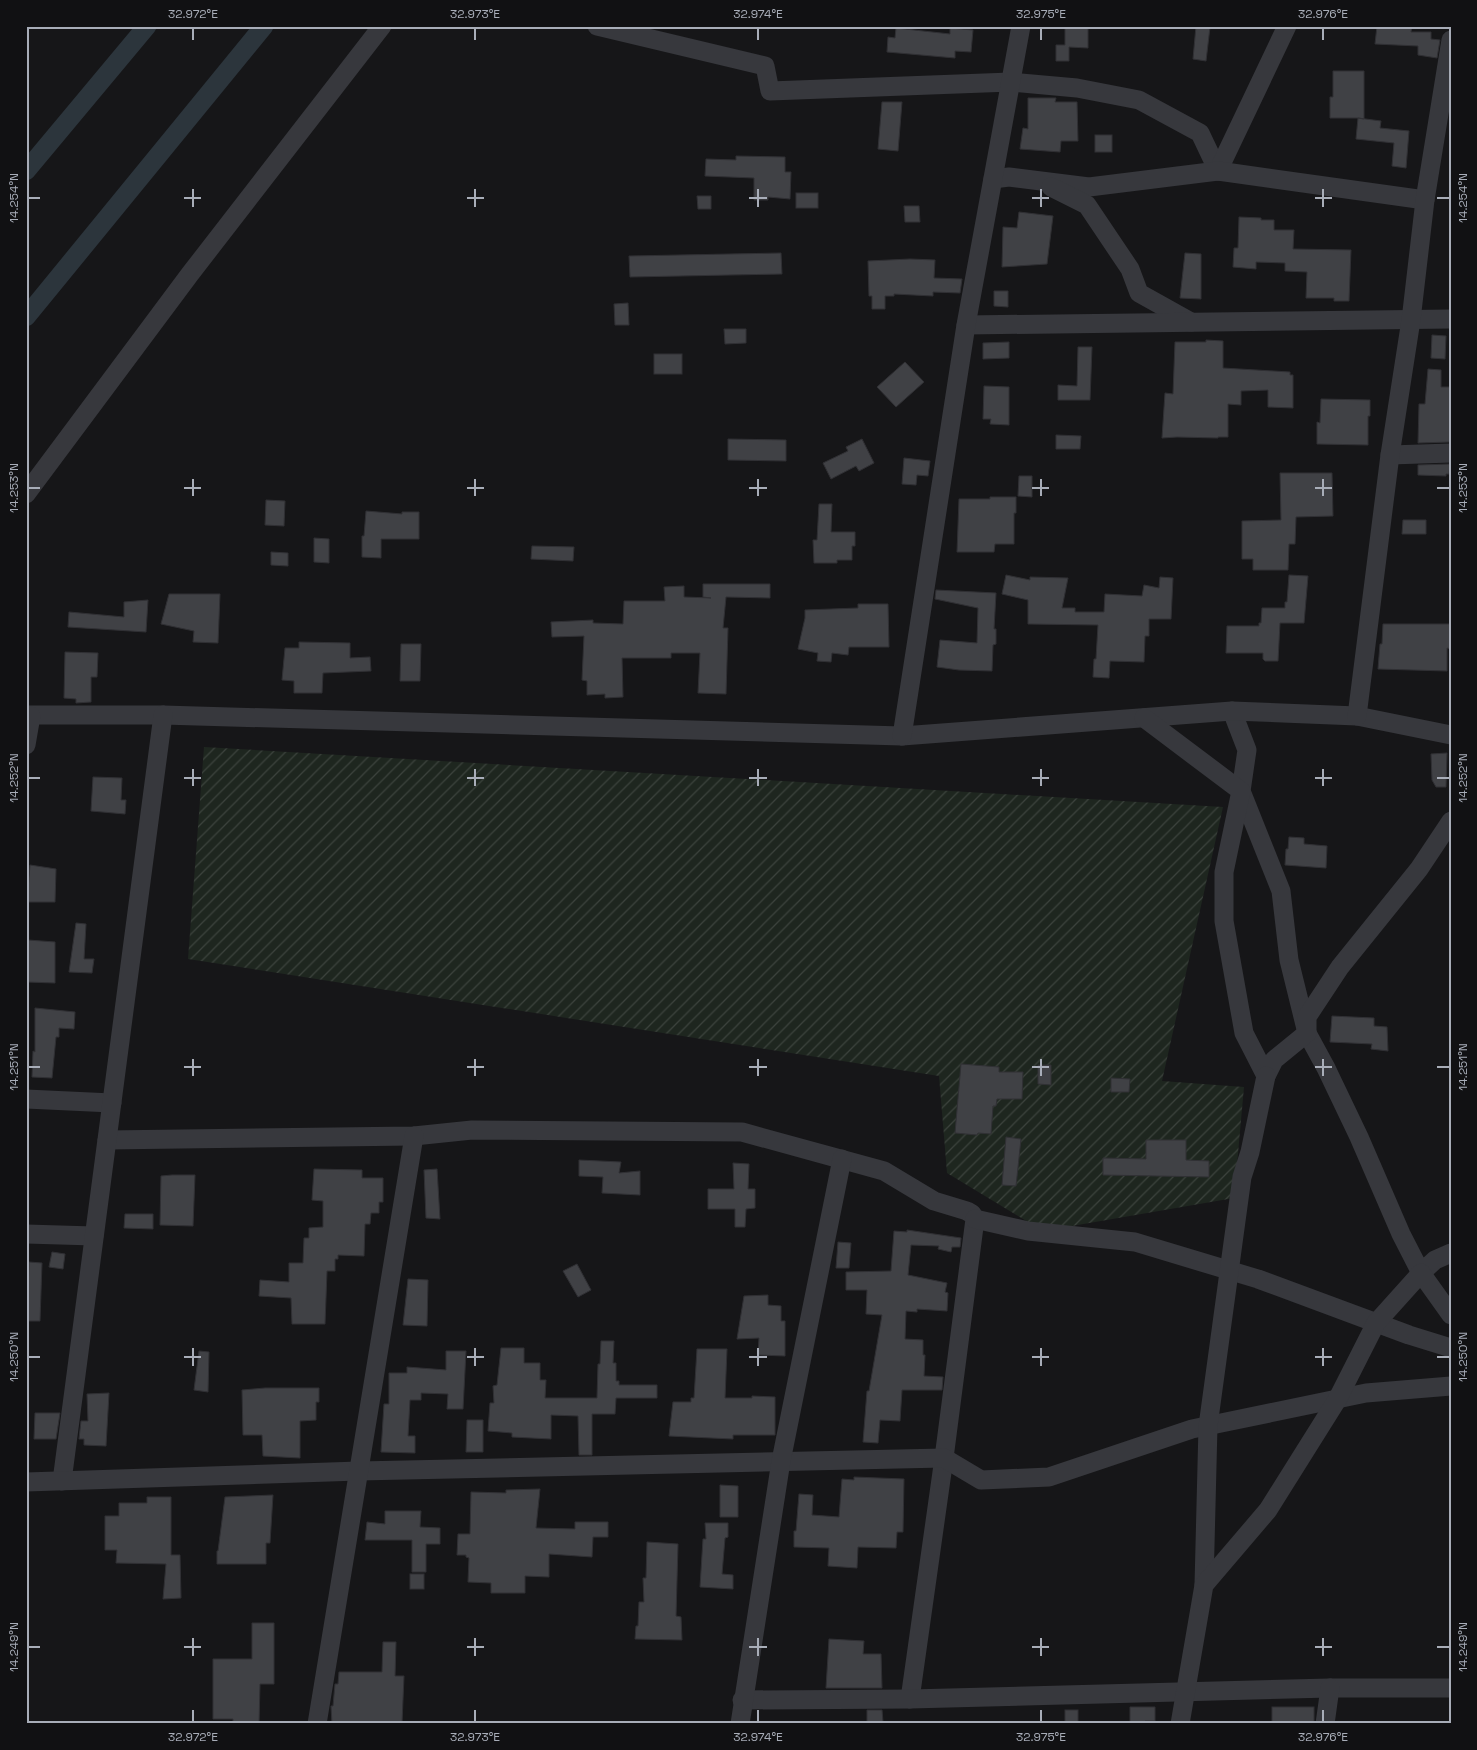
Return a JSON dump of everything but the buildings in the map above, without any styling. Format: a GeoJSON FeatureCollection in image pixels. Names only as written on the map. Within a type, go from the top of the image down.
{"type":"FeatureCollection","features":[{"type":"Feature","properties":{"kind":"street"},"geometry":{"type":"LineString","coordinates":[[26,494],[190,274],[382,26]]}},
{"type":"Feature","properties":{"kind":"street"},"geometry":{"type":"LineString","coordinates":[[597,26],[765,66],[770,92],[1011,82],[1077,88],[1139,100],[1200,133],[1218,171]]}},
{"type":"Feature","properties":{"kind":"street"},"geometry":{"type":"LineString","coordinates":[[902,736],[966,325],[1021,26]]}},
{"type":"Feature","properties":{"kind":"street"},"geometry":{"type":"LineString","coordinates":[[1218,171],[1288,26]]}},
{"type":"Feature","properties":{"kind":"street"},"geometry":{"type":"LineString","coordinates":[[1357,716],[1390,455],[1411,320],[1425,200],[1444,119],[1451,40]]}},
{"type":"Feature","properties":{"kind":"street"},"geometry":{"type":"LineString","coordinates":[[993,179],[1009,177],[1089,187],[1218,171],[1425,200]]}},
{"type":"Feature","properties":{"kind":"street"},"geometry":{"type":"LineString","coordinates":[[1039,180],[1087,205],[1130,269],[1139,293],[1193,323]]}},
{"type":"Feature","properties":{"kind":"street"},"geometry":{"type":"LineString","coordinates":[[966,325],[1451,320]]}},
{"type":"Feature","properties":{"kind":"street"},"geometry":{"type":"LineString","coordinates":[[1390,455],[1451,453]]}},
{"type":"Feature","properties":{"kind":"street"},"geometry":{"type":"LineString","coordinates":[[1232,711],[1247,750],[1241,791],[1224,872],[1224,921],[1244,1033],[1266,1076]]}},
{"type":"Feature","properties":{"kind":"street"},"geometry":{"type":"LineString","coordinates":[[26,745],[29,715],[163,715],[902,736],[1232,711],[1357,716],[1451,735]]}},
{"type":"Feature","properties":{"kind":"street"},"geometry":{"type":"LineString","coordinates":[[62,1481],[163,715]]}},
{"type":"Feature","properties":{"kind":"street"},"geometry":{"type":"LineString","coordinates":[[1144,718],[1241,791],[1281,890],[1289,960],[1307,1033],[1359,1137],[1401,1234],[1421,1272],[1451,1315]]}},
{"type":"Feature","properties":{"kind":"street"},"geometry":{"type":"LineString","coordinates":[[1307,1033],[1307,1017],[1340,967],[1420,869],[1451,821]]}},
{"type":"Feature","properties":{"kind":"street"},"geometry":{"type":"LineString","coordinates":[[1180,1724],[1204,1585],[1208,1426],[1242,1177],[1250,1152],[1266,1076],[1274,1060],[1307,1033]]}},
{"type":"Feature","properties":{"kind":"street"},"geometry":{"type":"LineString","coordinates":[[26,1099],[112,1103]]}},
{"type":"Feature","properties":{"kind":"street"},"geometry":{"type":"LineString","coordinates":[[107,1140],[414,1136],[472,1130],[742,1132],[884,1171],[934,1201],[968,1211],[975,1219],[910,1700]]}},
{"type":"Feature","properties":{"kind":"street"},"geometry":{"type":"LineString","coordinates":[[317,1724],[414,1136]]}},
{"type":"Feature","properties":{"kind":"street"},"geometry":{"type":"LineString","coordinates":[[740,1724],[742,1700],[781,1461],[842,1159]]}},
{"type":"Feature","properties":{"kind":"street"},"geometry":{"type":"LineString","coordinates":[[975,1219],[1028,1231],[1135,1242],[1258,1279],[1376,1323],[1451,1348]]}},
{"type":"Feature","properties":{"kind":"street"},"geometry":{"type":"LineString","coordinates":[[26,1234],[94,1236]]}},
{"type":"Feature","properties":{"kind":"street"},"geometry":{"type":"LineString","coordinates":[[1204,1585],[1268,1510],[1337,1400],[1376,1323],[1421,1272],[1435,1260],[1451,1254]]}},
{"type":"Feature","properties":{"kind":"street"},"geometry":{"type":"LineString","coordinates":[[26,1482],[359,1471],[944,1458],[981,1480],[1049,1477],[1192,1429],[1366,1393],[1451,1386]]}},
{"type":"Feature","properties":{"kind":"street"},"geometry":{"type":"LineString","coordinates":[[742,1700],[910,1700],[1330,1688],[1451,1688]]}},
{"type":"Feature","properties":{"kind":"street"},"geometry":{"type":"LineString","coordinates":[[1325,1724],[1330,1688]]}},
{"type":"Feature","properties":{"kind":"shaded area"},"geometry":{"type":"Polygon","coordinates":[[[204,747],[1223,807],[1162,1081],[1244,1087],[1234,1198],[1043,1231],[947,1173],[939,1076],[188,959],[204,747]]]}},
{"type":"Feature","properties":{"kind":"waterway"},"geometry":{"type":"LineString","coordinates":[[26,171],[147,26]]}},
{"type":"Feature","properties":{"kind":"waterway"},"geometry":{"type":"LineString","coordinates":[[26,317],[264,26]]}}]}
